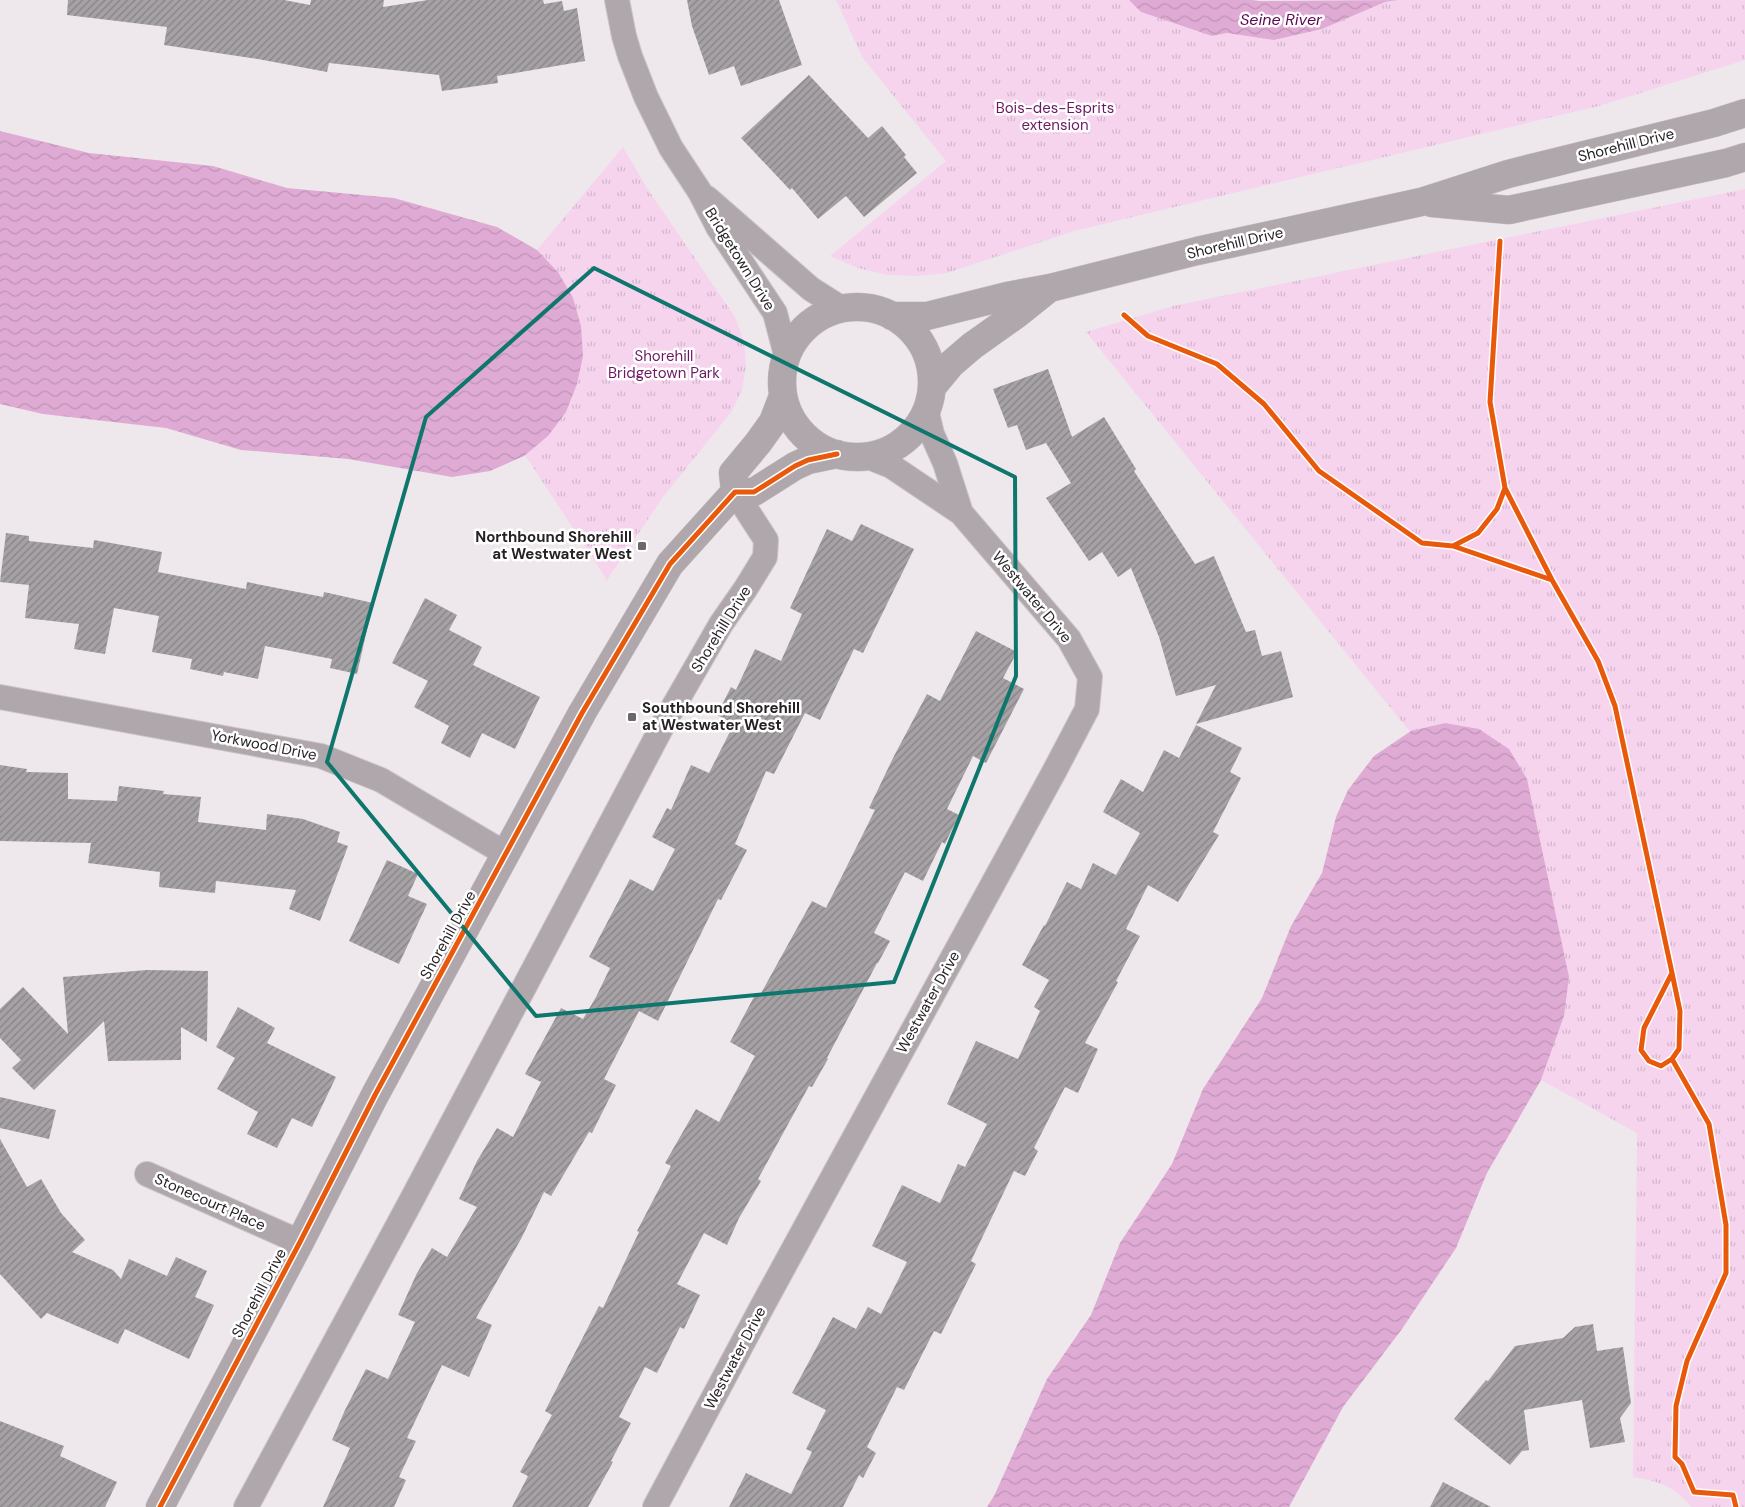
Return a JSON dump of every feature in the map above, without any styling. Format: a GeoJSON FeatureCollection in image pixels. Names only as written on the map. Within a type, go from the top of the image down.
{"type":"FeatureCollection","features":[{"type":"Feature","properties":{"kind":"street","name":"Bridgetown Drive"},"geometry":{"type":"LineString","coordinates":[[617,0],[626,43],[646,97],[671,148],[700,192],[718,228],[775,313],[786,355]]}},
{"type":"Feature","properties":{"kind":"street","name":"Shorehill Drive"},"geometry":{"type":"LineString","coordinates":[[892,316],[927,316],[1007,296],[1050,288],[1197,251],[1421,202],[1508,174],[1714,124],[1745,113]]}},
{"type":"Feature","properties":{"kind":"street","name":"Shorehill Drive"},"geometry":{"type":"LineString","coordinates":[[1421,202],[1509,210],[1726,163],[1745,157]]}},
{"type":"Feature","properties":{"kind":"street","name":"Bridgetown Drive"},"geometry":{"type":"LineString","coordinates":[[700,192],[811,289],[841,308]]}},
{"type":"Feature","properties":{"kind":"street","name":"Shorehill Drive"},"geometry":{"type":"LineString","coordinates":[[929,400],[951,364],[1050,288]]}},
{"type":"Feature","properties":{"kind":"street"},"geometry":{"type":"LineString","coordinates":[[841,308],[875,309],[892,316],[914,332],[929,360],[932,377],[929,400],[912,433],[894,447],[880,454],[858,457],[837,454],[816,444],[798,429],[788,412],[783,396],[782,376],[786,355],[798,335],[816,319],[841,308]]}},
{"type":"Feature","properties":{"kind":"street"},"geometry":{"type":"LineString","coordinates":[[783,396],[773,422],[733,473],[735,492],[754,492],[808,460],[837,454]]}},
{"type":"Feature","properties":{"kind":"street","name":"Westwater Drive"},"geometry":{"type":"LineString","coordinates":[[929,400],[932,434],[945,462],[962,513]]}},
{"type":"Feature","properties":{"kind":"street","name":"Westwater Drive"},"geometry":{"type":"LineString","coordinates":[[655,1507],[1087,709],[1090,677],[1069,639],[962,513],[891,466],[866,456]]}},
{"type":"Feature","properties":{"kind":"street","name":"Shorehill Drive"},"geometry":{"type":"LineString","coordinates":[[160,1507],[300,1242],[375,1095],[582,713],[670,564],[735,492],[766,540],[765,557],[721,624],[664,723],[246,1507]]}},
{"type":"Feature","properties":{"kind":"street","name":"Yorkwood Drive"},"geometry":{"type":"LineString","coordinates":[[0,696],[321,756],[381,780],[506,854]]}},
{"type":"Feature","properties":{"kind":"street","name":"Stonecourt Place"},"geometry":{"type":"LineString","coordinates":[[148,1174],[300,1242]]}},
{"type":"Feature","properties":{"kind":"highlighted area"},"geometry":{"type":"Polygon","coordinates":[[[594,268],[1015,477],[1016,676],[894,982],[536,1016],[327,762],[426,417],[594,268]]]}},
{"type":"Feature","properties":{"kind":"green space","name":"Bois-des-Esprits extension"},"geometry":{"type":"Polygon","coordinates":[[[836,0],[1129,0],[1141,12],[1212,36],[1227,33],[1274,40],[1322,29],[1385,2],[1398,0],[1745,0],[1745,60],[1599,106],[1074,231],[947,273],[917,276],[887,275],[858,268],[830,256],[946,161],[862,57],[836,0]]]}},
{"type":"Feature","properties":{"kind":"green space","name":"Shorehill Bridgetown Park"},"geometry":{"type":"Polygon","coordinates":[[[623,147],[647,188],[735,317],[744,341],[746,366],[742,390],[732,411],[663,497],[607,580],[525,455],[548,436],[558,272],[537,250],[623,147]]]}},
{"type":"Feature","properties":{"kind":"green space"},"geometry":{"type":"Polygon","coordinates":[[[1745,189],[1745,1507],[1692,1507],[1672,1489],[1659,1483],[1633,1477],[1637,1133],[1541,1080],[1564,1016],[1445,723],[1410,732],[1086,332],[1173,306],[1745,189]]]}},
{"type":"Feature","properties":{"kind":"water","name":"Seine River"},"geometry":{"type":"Polygon","coordinates":[[[1129,0],[1398,0],[1385,2],[1322,29],[1274,40],[1227,33],[1212,36],[1141,12],[1129,0]]]}},
{"type":"Feature","properties":{"kind":"water"},"geometry":{"type":"Polygon","coordinates":[[[0,131],[89,153],[213,166],[287,188],[394,198],[497,227],[537,250],[558,272],[573,298],[581,326],[583,356],[577,384],[566,412],[548,436],[524,456],[490,471],[452,477],[348,459],[241,450],[166,428],[43,414],[0,404],[0,131]]]}},
{"type":"Feature","properties":{"kind":"water"},"geometry":{"type":"Polygon","coordinates":[[[1445,723],[1479,729],[1509,749],[1527,779],[1569,977],[1564,1016],[1541,1080],[1487,1173],[1456,1248],[1402,1329],[1343,1407],[1289,1507],[987,1507],[994,1496],[1047,1379],[1091,1315],[1120,1243],[1172,1164],[1203,1089],[1262,998],[1291,926],[1322,873],[1336,817],[1348,790],[1374,756],[1411,731],[1445,723]]]}},
{"type":"Feature","properties":{"kind":"building"},"geometry":{"type":"Polygon","coordinates":[[[68,0],[284,0],[310,5],[311,0],[384,0],[383,7],[428,0],[543,0],[544,4],[562,1],[564,11],[577,8],[585,61],[497,76],[498,83],[442,91],[439,75],[329,63],[327,72],[258,59],[164,45],[167,27],[67,15],[68,0]]]}},
{"type":"Feature","properties":{"kind":"building"},"geometry":{"type":"Polygon","coordinates":[[[687,0],[779,0],[802,65],[741,86],[734,66],[709,75],[692,26],[687,0]]]}},
{"type":"Feature","properties":{"kind":"building"},"geometry":{"type":"Polygon","coordinates":[[[809,75],[868,138],[882,126],[906,155],[904,157],[917,173],[864,217],[846,196],[818,219],[792,188],[790,190],[741,138],[809,75]]]}},
{"type":"Feature","properties":{"kind":"building"},"geometry":{"type":"Polygon","coordinates":[[[1048,369],[1072,437],[1104,417],[1136,469],[1134,471],[1195,564],[1214,556],[1246,632],[1255,630],[1262,656],[1281,651],[1293,697],[1196,724],[1216,685],[1176,696],[1159,637],[1131,568],[1118,577],[1102,552],[1089,561],[1046,498],[1071,483],[1046,443],[1026,450],[1017,425],[1008,428],[993,389],[1048,369]]]}},
{"type":"Feature","properties":{"kind":"building"},"geometry":{"type":"Polygon","coordinates":[[[861,524],[914,549],[863,653],[854,649],[820,720],[805,713],[774,774],[766,771],[735,844],[747,850],[721,900],[718,899],[658,1021],[639,1011],[604,1079],[616,1085],[592,1133],[589,1132],[551,1196],[544,1192],[521,1239],[476,1318],[492,1325],[469,1377],[442,1365],[407,1438],[416,1441],[399,1477],[406,1480],[394,1507],[323,1507],[350,1448],[332,1440],[345,1410],[366,1369],[388,1379],[415,1322],[398,1315],[417,1273],[432,1248],[447,1257],[477,1207],[459,1199],[477,1161],[497,1128],[513,1137],[541,1082],[525,1074],[561,1008],[583,1019],[596,997],[610,968],[589,957],[630,879],[653,891],[675,849],[652,837],[667,808],[671,810],[691,765],[709,773],[734,724],[717,715],[731,687],[736,690],[755,649],[781,661],[802,614],[790,608],[827,529],[852,541],[861,524]]]}},
{"type":"Feature","properties":{"kind":"building"},"geometry":{"type":"Polygon","coordinates":[[[6,533],[29,536],[29,541],[93,548],[94,540],[162,552],[158,572],[246,589],[247,582],[323,597],[324,592],[373,603],[357,674],[330,668],[332,659],[265,646],[258,679],[224,672],[223,676],[190,669],[192,659],[152,652],[159,616],[114,608],[105,654],[74,649],[79,624],[25,618],[29,585],[0,582],[6,533]]]}},
{"type":"Feature","properties":{"kind":"building"},"geometry":{"type":"Polygon","coordinates":[[[425,598],[457,615],[449,630],[482,647],[473,665],[540,697],[515,749],[482,733],[470,758],[441,743],[449,726],[414,707],[428,681],[392,663],[425,598]]]}},
{"type":"Feature","properties":{"kind":"building"},"geometry":{"type":"Polygon","coordinates":[[[976,631],[1017,652],[1003,678],[1024,689],[986,763],[973,756],[947,809],[959,815],[945,844],[942,842],[923,881],[905,872],[874,933],[890,941],[828,1059],[812,1087],[809,1086],[758,1179],[761,1181],[739,1218],[727,1245],[704,1233],[677,1284],[700,1295],[684,1329],[680,1327],[657,1373],[645,1367],[619,1417],[631,1423],[611,1461],[613,1462],[588,1507],[512,1507],[528,1476],[520,1472],[552,1415],[545,1411],[599,1306],[603,1308],[639,1232],[637,1231],[671,1166],[665,1163],[696,1109],[719,1122],[755,1056],[730,1042],[756,993],[760,995],[812,901],[826,908],[875,810],[869,808],[927,694],[940,701],[976,631]]]}},
{"type":"Feature","properties":{"kind":"building"},"geometry":{"type":"Polygon","coordinates":[[[1196,725],[1242,748],[1230,772],[1241,778],[1213,832],[1219,835],[1178,902],[1148,885],[1126,929],[1140,936],[1085,1043],[1098,1049],[1078,1093],[1065,1087],[1034,1148],[1038,1151],[1025,1176],[1014,1171],[971,1261],[976,1264],[941,1334],[934,1331],[904,1390],[897,1387],[867,1447],[876,1453],[863,1478],[859,1475],[843,1507],[729,1507],[746,1473],[791,1494],[812,1452],[806,1449],[826,1410],[792,1393],[833,1317],[856,1329],[868,1307],[881,1314],[907,1262],[872,1246],[902,1185],[940,1203],[958,1164],[965,1167],[987,1124],[947,1104],[976,1041],[1018,1059],[1040,1011],[1034,1007],[1049,980],[1022,965],[1045,926],[1067,882],[1081,889],[1093,863],[1116,875],[1140,833],[1103,812],[1121,779],[1143,792],[1164,750],[1179,758],[1196,725]]]}},
{"type":"Feature","properties":{"kind":"building"},"geometry":{"type":"Polygon","coordinates":[[[0,765],[27,769],[26,772],[68,773],[68,799],[117,801],[119,786],[164,791],[163,794],[201,797],[198,822],[266,830],[267,814],[303,819],[340,832],[337,842],[348,846],[320,921],[289,909],[296,890],[216,881],[215,893],[159,887],[160,872],[88,863],[91,843],[0,841],[0,765]]]}},
{"type":"Feature","properties":{"kind":"building"},"geometry":{"type":"Polygon","coordinates":[[[387,860],[418,874],[408,896],[427,904],[399,964],[349,941],[387,860]]]}},
{"type":"Feature","properties":{"kind":"building"},"geometry":{"type":"Polygon","coordinates":[[[147,970],[208,971],[207,1042],[181,1027],[181,1060],[108,1061],[104,1021],[34,1090],[12,1068],[21,1060],[0,1038],[0,1009],[23,987],[68,1034],[63,977],[147,970]]]}},
{"type":"Feature","properties":{"kind":"building"},"geometry":{"type":"Polygon","coordinates":[[[238,1007],[275,1028],[267,1043],[336,1077],[312,1127],[292,1118],[277,1148],[247,1134],[258,1112],[217,1089],[235,1058],[216,1047],[238,1007]]]}},
{"type":"Feature","properties":{"kind":"building"},"geometry":{"type":"Polygon","coordinates":[[[0,1097],[56,1110],[49,1139],[0,1128],[0,1097]]]}},
{"type":"Feature","properties":{"kind":"building"},"geometry":{"type":"Polygon","coordinates":[[[0,1139],[27,1187],[41,1179],[61,1213],[85,1240],[72,1252],[113,1270],[121,1279],[129,1259],[167,1276],[176,1257],[207,1271],[195,1297],[214,1305],[189,1359],[125,1329],[118,1344],[47,1313],[41,1319],[0,1274],[0,1139]]]}},
{"type":"Feature","properties":{"kind":"building"},"geometry":{"type":"Polygon","coordinates":[[[1593,1324],[1597,1351],[1623,1347],[1631,1403],[1620,1418],[1625,1442],[1590,1448],[1582,1400],[1524,1410],[1529,1450],[1522,1451],[1510,1465],[1454,1419],[1486,1380],[1488,1381],[1515,1346],[1563,1338],[1575,1327],[1593,1324]]]}},
{"type":"Feature","properties":{"kind":"building"},"geometry":{"type":"Polygon","coordinates":[[[0,1421],[64,1446],[60,1456],[117,1482],[105,1507],[0,1507],[0,1421]]]}},
{"type":"Feature","properties":{"kind":"building"},"geometry":{"type":"Polygon","coordinates":[[[1443,1482],[1491,1507],[1430,1507],[1443,1482]]]}},
{"type":"Feature","properties":{"kind":"cycle path"},"geometry":{"type":"LineString","coordinates":[[1500,241],[1490,402],[1505,488],[1552,580],[1598,661],[1615,706],[1672,973],[1680,1011],[1679,1049],[1672,1059],[1661,1066],[1649,1061],[1641,1050],[1644,1028],[1672,973]]}},
{"type":"Feature","properties":{"kind":"cycle path"},"geometry":{"type":"LineString","coordinates":[[1124,315],[1148,336],[1217,364],[1264,404],[1319,471],[1422,543],[1453,546],[1552,580]]}},
{"type":"Feature","properties":{"kind":"cycle path"},"geometry":{"type":"LineString","coordinates":[[160,1507],[300,1242],[375,1095],[582,713],[670,564],[735,492],[754,492],[808,460],[837,454]]}},
{"type":"Feature","properties":{"kind":"cycle path"},"geometry":{"type":"LineString","coordinates":[[1453,546],[1478,533],[1497,509],[1505,488]]}},
{"type":"Feature","properties":{"kind":"cycle path"},"geometry":{"type":"LineString","coordinates":[[1672,1059],[1709,1124],[1726,1225],[1726,1273],[1687,1361],[1676,1406],[1675,1457],[1682,1464],[1694,1492],[1733,1495],[1736,1507]]}},
{"type":"Feature","properties":{"kind":"place","name":"Northbound Shorehill at Westwater West"},"geometry":{"type":"Point","coordinates":[642,546]}},
{"type":"Feature","properties":{"kind":"place","name":"Southbound Shorehill at Westwater West"},"geometry":{"type":"Point","coordinates":[632,717]}}]}
